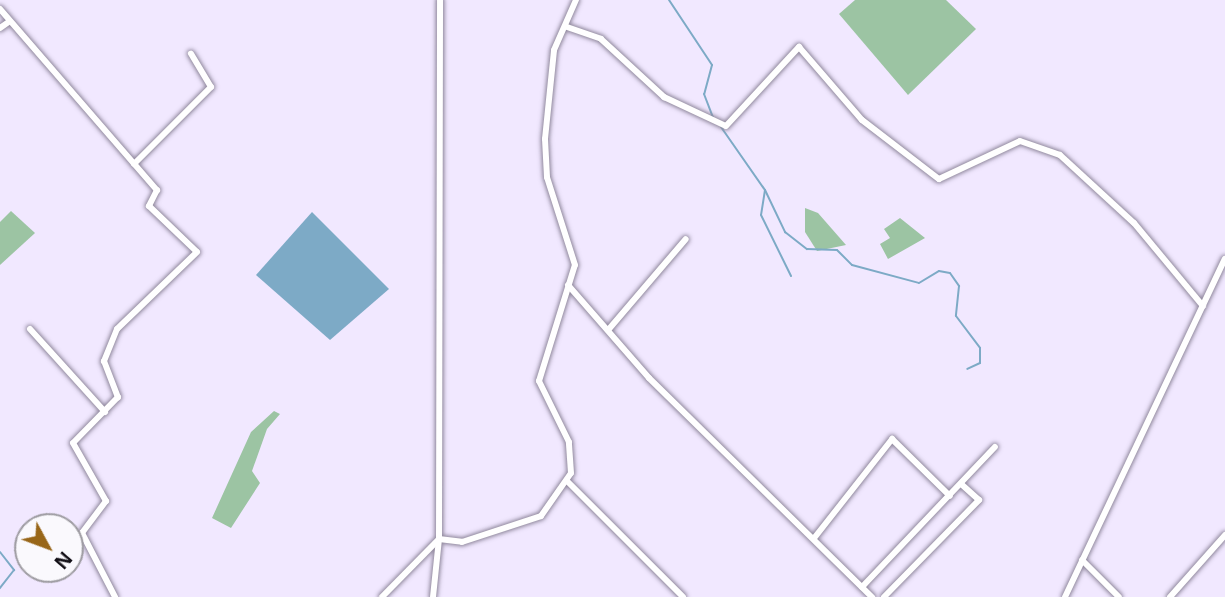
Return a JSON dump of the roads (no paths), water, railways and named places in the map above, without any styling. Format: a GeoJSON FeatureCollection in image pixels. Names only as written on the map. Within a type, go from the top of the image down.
{"type":"FeatureCollection","features":[{"type":"Feature","properties":{"kind":"street"},"geometry":{"type":"LineString","coordinates":[[433,597],[439,539],[439,0]]}},
{"type":"Feature","properties":{"kind":"street"},"geometry":{"type":"LineString","coordinates":[[439,539],[462,542],[541,516],[567,481],[569,442],[539,382],[568,285],[573,257],[547,177],[545,139],[554,50],[567,27],[576,0]]}},
{"type":"Feature","properties":{"kind":"street"},"geometry":{"type":"LineString","coordinates":[[0,9],[157,190],[149,206],[197,258],[117,329],[104,361],[118,397],[72,450],[106,501],[82,533],[115,597]]}},
{"type":"Feature","properties":{"kind":"street"},"geometry":{"type":"LineString","coordinates":[[0,28],[10,21]]}},
{"type":"Feature","properties":{"kind":"street"},"geometry":{"type":"LineString","coordinates":[[567,27],[601,39],[664,97],[726,126],[799,47],[862,120],[939,179],[1020,141],[1060,155],[1134,223],[1203,306]]}},
{"type":"Feature","properties":{"kind":"street"},"geometry":{"type":"LineString","coordinates":[[134,164],[211,87],[191,54]]}},
{"type":"Feature","properties":{"kind":"street"},"geometry":{"type":"LineString","coordinates":[[609,329],[686,239]]}},
{"type":"Feature","properties":{"kind":"street"},"geometry":{"type":"LineString","coordinates":[[1065,597],[1225,259]]}},
{"type":"Feature","properties":{"kind":"street"},"geometry":{"type":"LineString","coordinates":[[568,285],[649,378],[815,537],[872,597]]}},
{"type":"Feature","properties":{"kind":"street"},"geometry":{"type":"LineString","coordinates":[[30,329],[105,412]]}},
{"type":"Feature","properties":{"kind":"street"},"geometry":{"type":"LineString","coordinates":[[815,537],[892,439],[950,496]]}},
{"type":"Feature","properties":{"kind":"street"},"geometry":{"type":"LineString","coordinates":[[863,587],[995,447]]}},
{"type":"Feature","properties":{"kind":"street"},"geometry":{"type":"LineString","coordinates":[[567,481],[684,597]]}},
{"type":"Feature","properties":{"kind":"street"},"geometry":{"type":"LineString","coordinates":[[884,597],[979,500],[961,484]]}},
{"type":"Feature","properties":{"kind":"street"},"geometry":{"type":"LineString","coordinates":[[1170,597],[1225,535]]}},
{"type":"Feature","properties":{"kind":"street"},"geometry":{"type":"LineString","coordinates":[[382,597],[439,539]]}},
{"type":"Feature","properties":{"kind":"street"},"geometry":{"type":"LineString","coordinates":[[1082,560],[1119,597]]}},
{"type":"Feature","properties":{"kind":"water"},"geometry":{"type":"Polygon","coordinates":[[[312,212],[389,289],[330,340],[256,275],[312,212]]]}},
{"type":"Feature","properties":{"kind":"waterway"},"geometry":{"type":"LineString","coordinates":[[669,0],[712,65],[704,94],[713,117]]}},
{"type":"Feature","properties":{"kind":"waterway"},"geometry":{"type":"LineString","coordinates":[[721,127],[765,190],[761,215],[791,276]]}},
{"type":"Feature","properties":{"kind":"waterway"},"geometry":{"type":"LineString","coordinates":[[765,190],[785,232],[807,249],[837,250],[852,265],[919,283],[939,271],[950,273],[959,286],[956,316],[980,348],[980,363],[967,369]]}},
{"type":"Feature","properties":{"kind":"waterway"},"geometry":{"type":"LineString","coordinates":[[0,552],[14,570],[0,588]]}}]}
